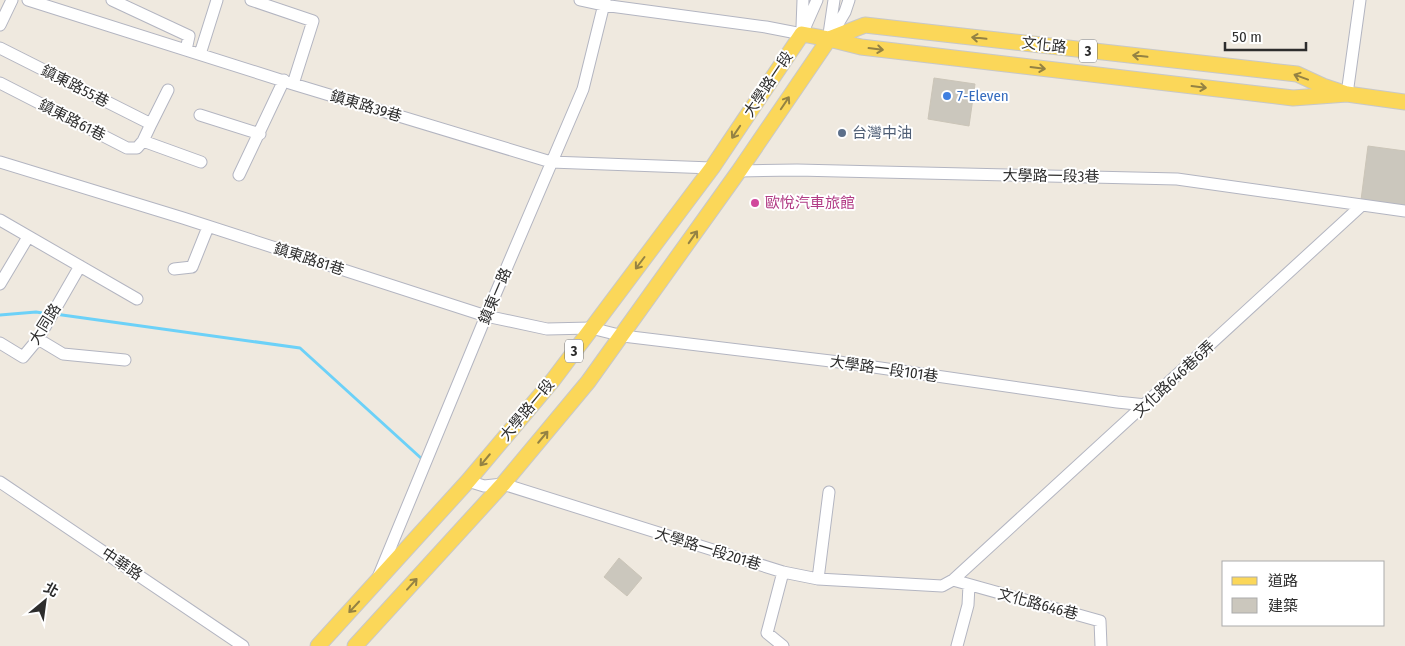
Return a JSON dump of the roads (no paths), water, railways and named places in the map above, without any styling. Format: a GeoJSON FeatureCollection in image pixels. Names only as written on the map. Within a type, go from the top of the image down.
{"type":"FeatureCollection","features":[{"type":"Feature","properties":{"kind":"main road","name":"文化路"},"geometry":{"type":"LineString","coordinates":[[829,39],[865,25],[875,26],[1297,74],[1347,94],[1405,102]]}},
{"type":"Feature","properties":{"kind":"main road","name":"文化路"},"geometry":{"type":"LineString","coordinates":[[802,34],[861,47],[1293,98],[1347,94]]}},
{"type":"Feature","properties":{"kind":"main road","name":"大學路一段"},"geometry":{"type":"LineString","coordinates":[[318,646],[468,481],[553,380],[712,168],[802,34]]}},
{"type":"Feature","properties":{"kind":"main road","name":"大學路一段"},"geometry":{"type":"LineString","coordinates":[[355,646],[503,484],[588,382],[740,171],[829,39]]}},
{"type":"Feature","properties":{"kind":"street"},"geometry":{"type":"LineString","coordinates":[[0,25],[12,0]]}},
{"type":"Feature","properties":{"kind":"street","name":"鎮東路39巷"},"geometry":{"type":"LineString","coordinates":[[28,0],[551,162],[712,168]]}},
{"type":"Feature","properties":{"kind":"street"},"geometry":{"type":"LineString","coordinates":[[112,0],[189,36],[186,50]]}},
{"type":"Feature","properties":{"kind":"street"},"geometry":{"type":"LineString","coordinates":[[200,54],[217,0]]}},
{"type":"Feature","properties":{"kind":"street"},"geometry":{"type":"LineString","coordinates":[[239,175],[289,82],[313,21],[252,0]]}},
{"type":"Feature","properties":{"kind":"street","name":"文化路"},"geometry":{"type":"LineString","coordinates":[[580,0],[802,34]]}},
{"type":"Feature","properties":{"kind":"street"},"geometry":{"type":"LineString","coordinates":[[802,34],[803,0]]}},
{"type":"Feature","properties":{"kind":"street"},"geometry":{"type":"LineString","coordinates":[[802,34],[817,0]]}},
{"type":"Feature","properties":{"kind":"street"},"geometry":{"type":"LineString","coordinates":[[829,39],[834,0]]}},
{"type":"Feature","properties":{"kind":"street"},"geometry":{"type":"LineString","coordinates":[[829,39],[845,12],[849,0]]}},
{"type":"Feature","properties":{"kind":"street"},"geometry":{"type":"LineString","coordinates":[[1347,94],[1360,0]]}},
{"type":"Feature","properties":{"kind":"street","name":"鎮東一路"},"geometry":{"type":"LineString","coordinates":[[376,584],[486,316],[583,89],[604,3]]}},
{"type":"Feature","properties":{"kind":"street","name":"鎮東路55巷"},"geometry":{"type":"LineString","coordinates":[[0,48],[151,124]]}},
{"type":"Feature","properties":{"kind":"street","name":"鎮東路61巷"},"geometry":{"type":"LineString","coordinates":[[0,83],[127,148],[137,148],[143,141]]}},
{"type":"Feature","properties":{"kind":"street"},"geometry":{"type":"LineString","coordinates":[[168,90],[143,141],[201,162]]}},
{"type":"Feature","properties":{"kind":"street"},"geometry":{"type":"LineString","coordinates":[[200,115],[260,134]]}},
{"type":"Feature","properties":{"kind":"street","name":"鎮東路81巷"},"geometry":{"type":"LineString","coordinates":[[0,162],[486,316],[547,328],[591,328],[622,336]]}},
{"type":"Feature","properties":{"kind":"street","name":"大學路一段3巷"},"geometry":{"type":"LineString","coordinates":[[740,171],[797,170],[1177,179],[1361,206]]}},
{"type":"Feature","properties":{"kind":"street"},"geometry":{"type":"LineString","coordinates":[[1361,206],[1405,211]]}},
{"type":"Feature","properties":{"kind":"street","name":"文化路646巷6弄"},"geometry":{"type":"LineString","coordinates":[[953,580],[1361,206]]}},
{"type":"Feature","properties":{"kind":"street"},"geometry":{"type":"LineString","coordinates":[[0,220],[138,299]]}},
{"type":"Feature","properties":{"kind":"street"},"geometry":{"type":"LineString","coordinates":[[174,269],[192,267],[208,227]]}},
{"type":"Feature","properties":{"kind":"street"},"geometry":{"type":"LineString","coordinates":[[0,284],[28,237]]}},
{"type":"Feature","properties":{"kind":"street","name":"大同路"},"geometry":{"type":"LineString","coordinates":[[0,343],[23,358],[38,338],[80,266]]}},
{"type":"Feature","properties":{"kind":"street","name":"大學路一段101巷"},"geometry":{"type":"LineString","coordinates":[[622,336],[839,362],[1146,405]]}},
{"type":"Feature","properties":{"kind":"street"},"geometry":{"type":"LineString","coordinates":[[38,338],[63,354],[125,360]]}},
{"type":"Feature","properties":{"kind":"street","name":"大學路一段201巷"},"geometry":{"type":"LineString","coordinates":[[468,481],[484,486],[503,484],[783,572],[818,579],[942,586],[953,580]]}},
{"type":"Feature","properties":{"kind":"street","name":"中華路"},"geometry":{"type":"LineString","coordinates":[[0,482],[243,646]]}},
{"type":"Feature","properties":{"kind":"street"},"geometry":{"type":"LineString","coordinates":[[818,579],[829,492]]}},
{"type":"Feature","properties":{"kind":"street"},"geometry":{"type":"LineString","coordinates":[[783,572],[766,633],[783,646]]}},
{"type":"Feature","properties":{"kind":"street","name":"文化路646巷"},"geometry":{"type":"LineString","coordinates":[[953,580],[1100,621],[1101,646]]}},
{"type":"Feature","properties":{"kind":"street"},"geometry":{"type":"LineString","coordinates":[[957,646],[968,605],[969,585]]}},
{"type":"Feature","properties":{"kind":"waterway"},"geometry":{"type":"LineString","coordinates":[[0,315],[36,312],[49,314]]}},
{"type":"Feature","properties":{"kind":"waterway"},"geometry":{"type":"LineString","coordinates":[[55,314],[300,348],[422,459]]}},
{"type":"Feature","properties":{"kind":"place","name":"7-Eleven"},"geometry":{"type":"Point","coordinates":[947,96]}},
{"type":"Feature","properties":{"kind":"place","name":"台灣中油"},"geometry":{"type":"Point","coordinates":[842,133]}},
{"type":"Feature","properties":{"kind":"place","name":"歐悅汽車旅館"},"geometry":{"type":"Point","coordinates":[755,203]}}]}
